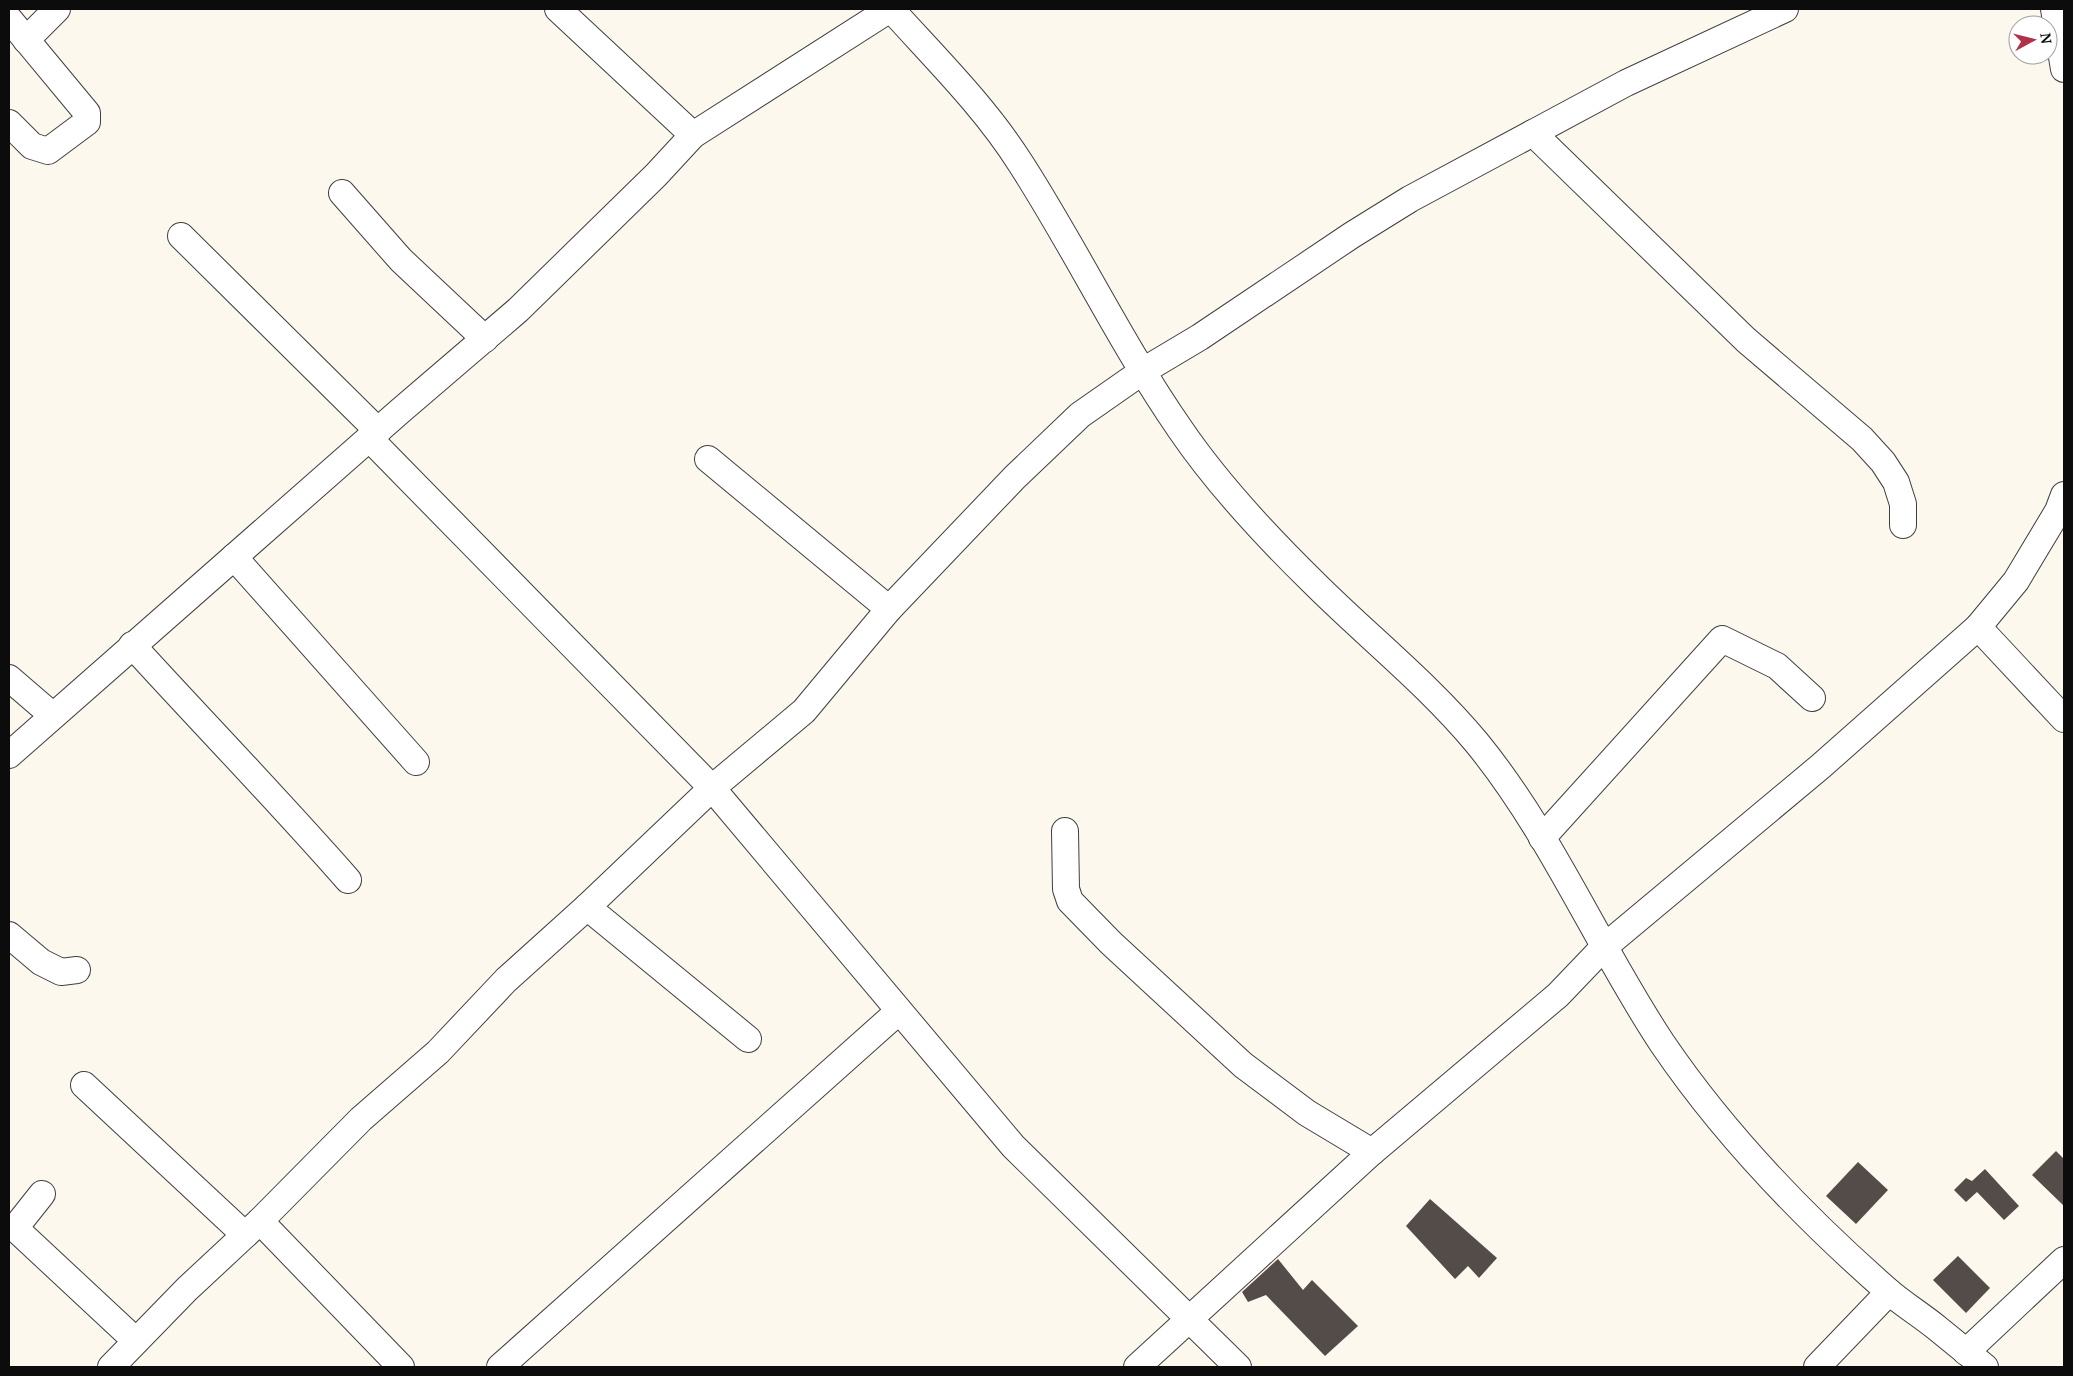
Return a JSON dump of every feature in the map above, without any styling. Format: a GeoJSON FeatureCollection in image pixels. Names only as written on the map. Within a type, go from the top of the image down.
{"type":"FeatureCollection","features":[{"type":"Feature","properties":{"kind":"street"},"geometry":{"type":"LineString","coordinates":[[26,40],[56,9]]}},
{"type":"Feature","properties":{"kind":"street"},"geometry":{"type":"LineString","coordinates":[[558,9],[694,135]]}},
{"type":"Feature","properties":{"kind":"street"},"geometry":{"type":"LineString","coordinates":[[9,755],[132,645],[518,310],[656,175],[694,135],[890,9],[973,99],[1019,160],[1143,371],[1181,430],[1237,504],[1313,582],[1377,641],[1477,743],[1542,838],[1584,907],[1603,948],[1664,1045],[1728,1130],[1765,1171],[1890,1292],[1975,1360],[2064,1260]]}},
{"type":"Feature","properties":{"kind":"street"},"geometry":{"type":"LineString","coordinates":[[111,1367],[362,1119],[438,1052],[506,980],[587,907],[712,788],[804,711],[888,609],[1015,477],[1080,415],[1143,371],[1208,332],[1352,235],[1402,204],[1626,83],[1785,9]]}},
{"type":"Feature","properties":{"kind":"street"},"geometry":{"type":"LineString","coordinates":[[2054,9],[2064,69]]}},
{"type":"Feature","properties":{"kind":"street"},"geometry":{"type":"LineString","coordinates":[[9,19],[87,113],[87,122],[48,151],[32,146],[9,123]]}},
{"type":"Feature","properties":{"kind":"street"},"geometry":{"type":"LineString","coordinates":[[1533,133],[1746,340],[1867,445],[1883,462],[1896,482],[1904,504],[1903,525]]}},
{"type":"Feature","properties":{"kind":"street"},"geometry":{"type":"LineString","coordinates":[[342,193],[401,260],[485,339]]}},
{"type":"Feature","properties":{"kind":"street"},"geometry":{"type":"LineString","coordinates":[[181,236],[712,788],[1013,1146],[1238,1367]]}},
{"type":"Feature","properties":{"kind":"street"},"geometry":{"type":"LineString","coordinates":[[708,459],[888,609]]}},
{"type":"Feature","properties":{"kind":"street"},"geometry":{"type":"LineString","coordinates":[[1137,1367],[1372,1152],[1558,995],[1603,948],[1821,766],[1978,627],[2016,581],[2058,512],[2064,495]]}},
{"type":"Feature","properties":{"kind":"street"},"geometry":{"type":"LineString","coordinates":[[234,557],[416,762]]}},
{"type":"Feature","properties":{"kind":"street"},"geometry":{"type":"LineString","coordinates":[[1978,627],[2064,719]]}},
{"type":"Feature","properties":{"kind":"street"},"geometry":{"type":"LineString","coordinates":[[1542,838],[1722,639],[1777,666],[1812,698]]}},
{"type":"Feature","properties":{"kind":"street"},"geometry":{"type":"LineString","coordinates":[[132,645],[206,727],[274,796],[348,880]]}},
{"type":"Feature","properties":{"kind":"street"},"geometry":{"type":"LineString","coordinates":[[9,678],[52,715]]}},
{"type":"Feature","properties":{"kind":"street"},"geometry":{"type":"LineString","coordinates":[[1064,830],[1066,889],[1070,902],[1111,943],[1243,1065],[1307,1113],[1372,1152]]}},
{"type":"Feature","properties":{"kind":"street"},"geometry":{"type":"LineString","coordinates":[[587,907],[748,1039]]}},
{"type":"Feature","properties":{"kind":"street"},"geometry":{"type":"LineString","coordinates":[[9,934],[40,962],[61,972],[77,970]]}},
{"type":"Feature","properties":{"kind":"street"},"geometry":{"type":"LineString","coordinates":[[500,1367],[898,1011]]}},
{"type":"Feature","properties":{"kind":"street"},"geometry":{"type":"LineString","coordinates":[[84,1084],[252,1228],[400,1367]]}},
{"type":"Feature","properties":{"kind":"street"},"geometry":{"type":"LineString","coordinates":[[42,1194],[19,1223],[18,1231],[136,1341]]}},
{"type":"Feature","properties":{"kind":"street"},"geometry":{"type":"LineString","coordinates":[[1818,1367],[1890,1292]]}},
{"type":"Feature","properties":{"kind":"building"},"geometry":{"type":"Polygon","coordinates":[[[2056,1151],[2064,1159],[2064,1206],[2032,1175],[2056,1151]]]}},
{"type":"Feature","properties":{"kind":"building"},"geometry":{"type":"Polygon","coordinates":[[[1858,1162],[1888,1190],[1856,1224],[1826,1196],[1858,1162]]]}},
{"type":"Feature","properties":{"kind":"building"},"geometry":{"type":"Polygon","coordinates":[[[1985,1169],[2019,1206],[2004,1220],[1977,1192],[1966,1202],[1954,1190],[1966,1178],[1972,1181],[1985,1169]]]}},
{"type":"Feature","properties":{"kind":"building"},"geometry":{"type":"Polygon","coordinates":[[[1430,1199],[1497,1258],[1479,1278],[1468,1266],[1455,1279],[1406,1226],[1430,1199]]]}},
{"type":"Feature","properties":{"kind":"building"},"geometry":{"type":"Polygon","coordinates":[[[1958,1256],[1990,1288],[1966,1313],[1933,1280],[1958,1256]]]}},
{"type":"Feature","properties":{"kind":"building"},"geometry":{"type":"Polygon","coordinates":[[[1278,1259],[1303,1290],[1312,1280],[1358,1326],[1325,1356],[1266,1295],[1248,1302],[1242,1292],[1278,1259]]]}}]}
